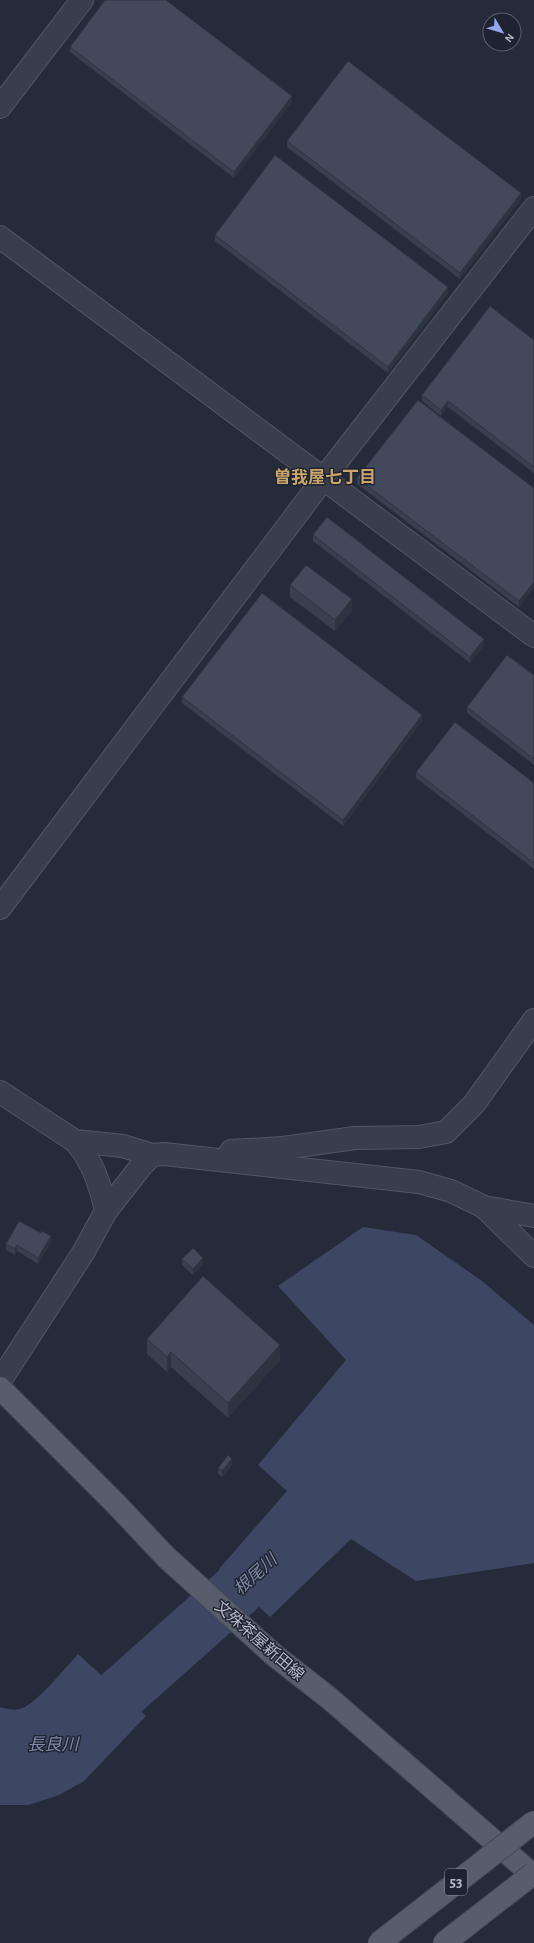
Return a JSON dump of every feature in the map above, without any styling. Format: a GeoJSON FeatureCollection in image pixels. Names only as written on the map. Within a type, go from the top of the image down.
{"type":"FeatureCollection","features":[{"type":"Feature","properties":{"kind":"main road","name":"文殊茶屋新田線"},"geometry":{"type":"LineString","coordinates":[[0,1388],[116,1504],[166,1557],[274,1655],[329,1698],[534,1875]]}},
{"type":"Feature","properties":{"kind":"main road","name":"53"},"geometry":{"type":"LineString","coordinates":[[379,1943],[534,1822]]}},
{"type":"Feature","properties":{"kind":"main road"},"geometry":{"type":"LineString","coordinates":[[444,1943],[534,1875]]}},
{"type":"Feature","properties":{"kind":"street"},"geometry":{"type":"LineString","coordinates":[[0,107],[82,0]]}},
{"type":"Feature","properties":{"kind":"street"},"geometry":{"type":"LineString","coordinates":[[0,908],[324,478],[534,208]]}},
{"type":"Feature","properties":{"kind":"street"},"geometry":{"type":"LineString","coordinates":[[0,237],[534,636]]}},
{"type":"Feature","properties":{"kind":"street"},"geometry":{"type":"LineString","coordinates":[[199,1158],[223,1152],[284,1148],[355,1138],[419,1137],[446,1132],[474,1104],[534,1020]]}},
{"type":"Feature","properties":{"kind":"street"},"geometry":{"type":"LineString","coordinates":[[0,1092],[75,1141],[94,1168],[106,1211]]}},
{"type":"Feature","properties":{"kind":"street"},"geometry":{"type":"LineString","coordinates":[[75,1141],[123,1146],[152,1155],[178,1155],[420,1182],[451,1191],[484,1207],[534,1216]]}},
{"type":"Feature","properties":{"kind":"street"},"geometry":{"type":"LineString","coordinates":[[0,1381],[83,1253],[106,1211],[142,1165],[152,1155]]}},
{"type":"Feature","properties":{"kind":"street"},"geometry":{"type":"LineString","coordinates":[[484,1207],[534,1256]]}},
{"type":"Feature","properties":{"kind":"water"},"geometry":{"type":"Polygon","coordinates":[[[363,1227],[416,1235],[482,1281],[534,1325],[534,1563],[416,1581],[351,1539],[270,1617],[219,1569],[287,1491],[258,1465],[346,1360],[278,1286],[363,1227]]]}},
{"type":"Feature","properties":{"kind":"water","name":"長良川"},"geometry":{"type":"Polygon","coordinates":[[[78,1654],[146,1716],[84,1781],[59,1795],[29,1805],[0,1805],[0,1707],[16,1709],[28,1705],[43,1693],[78,1654]]]}},
{"type":"Feature","properties":{"kind":"building"},"geometry":{"type":"Polygon","coordinates":[[[105,0],[166,0],[292,96],[234,172],[70,47],[105,0]]]}},
{"type":"Feature","properties":{"kind":"building"},"geometry":{"type":"Polygon","coordinates":[[[348,61],[521,193],[460,273],[287,141],[348,61]]]}},
{"type":"Feature","properties":{"kind":"building"},"geometry":{"type":"Polygon","coordinates":[[[275,155],[448,287],[388,367],[215,235],[275,155]]]}},
{"type":"Feature","properties":{"kind":"building"},"geometry":{"type":"Polygon","coordinates":[[[490,306],[534,340],[534,467],[448,401],[441,410],[422,395],[490,306]]]}},
{"type":"Feature","properties":{"kind":"building"},"geometry":{"type":"Polygon","coordinates":[[[418,400],[534,488],[534,582],[519,601],[357,478],[418,400]]]}},
{"type":"Feature","properties":{"kind":"building"},"geometry":{"type":"Polygon","coordinates":[[[327,517],[484,639],[470,657],[313,535],[327,517]]]}},
{"type":"Feature","properties":{"kind":"building"},"geometry":{"type":"Polygon","coordinates":[[[306,565],[352,599],[335,620],[290,585],[306,565]]]}},
{"type":"Feature","properties":{"kind":"building"},"geometry":{"type":"Polygon","coordinates":[[[262,593],[422,715],[343,820],[182,697],[262,593]]]}},
{"type":"Feature","properties":{"kind":"building"},"geometry":{"type":"Polygon","coordinates":[[[507,655],[534,675],[534,759],[467,707],[507,655]]]}},
{"type":"Feature","properties":{"kind":"building"},"geometry":{"type":"Polygon","coordinates":[[[455,722],[534,783],[534,863],[416,772],[455,722]]]}},
{"type":"Feature","properties":{"kind":"building"},"geometry":{"type":"Polygon","coordinates":[[[19,1221],[41,1233],[42,1231],[51,1236],[38,1258],[17,1245],[15,1249],[6,1244],[19,1221]]]}},
{"type":"Feature","properties":{"kind":"building"},"geometry":{"type":"Polygon","coordinates":[[[193,1248],[203,1258],[193,1269],[182,1259],[193,1248]]]}},
{"type":"Feature","properties":{"kind":"building"},"geometry":{"type":"Polygon","coordinates":[[[203,1276],[280,1345],[228,1403],[171,1352],[167,1357],[147,1339],[203,1276]]]}},
{"type":"Feature","properties":{"kind":"building"},"geometry":{"type":"Polygon","coordinates":[[[228,1455],[232,1459],[222,1471],[218,1468],[228,1455]]]}},
{"type":"Feature","properties":{"kind":"waterway","name":"根尾川"},"geometry":{"type":"LineString","coordinates":[[0,1769],[50,1757],[295,1539]]}},
{"type":"Feature","properties":{"kind":"district","name":"曽我屋七丁目"},"geometry":{"type":"Point","coordinates":[325,477]}}]}
